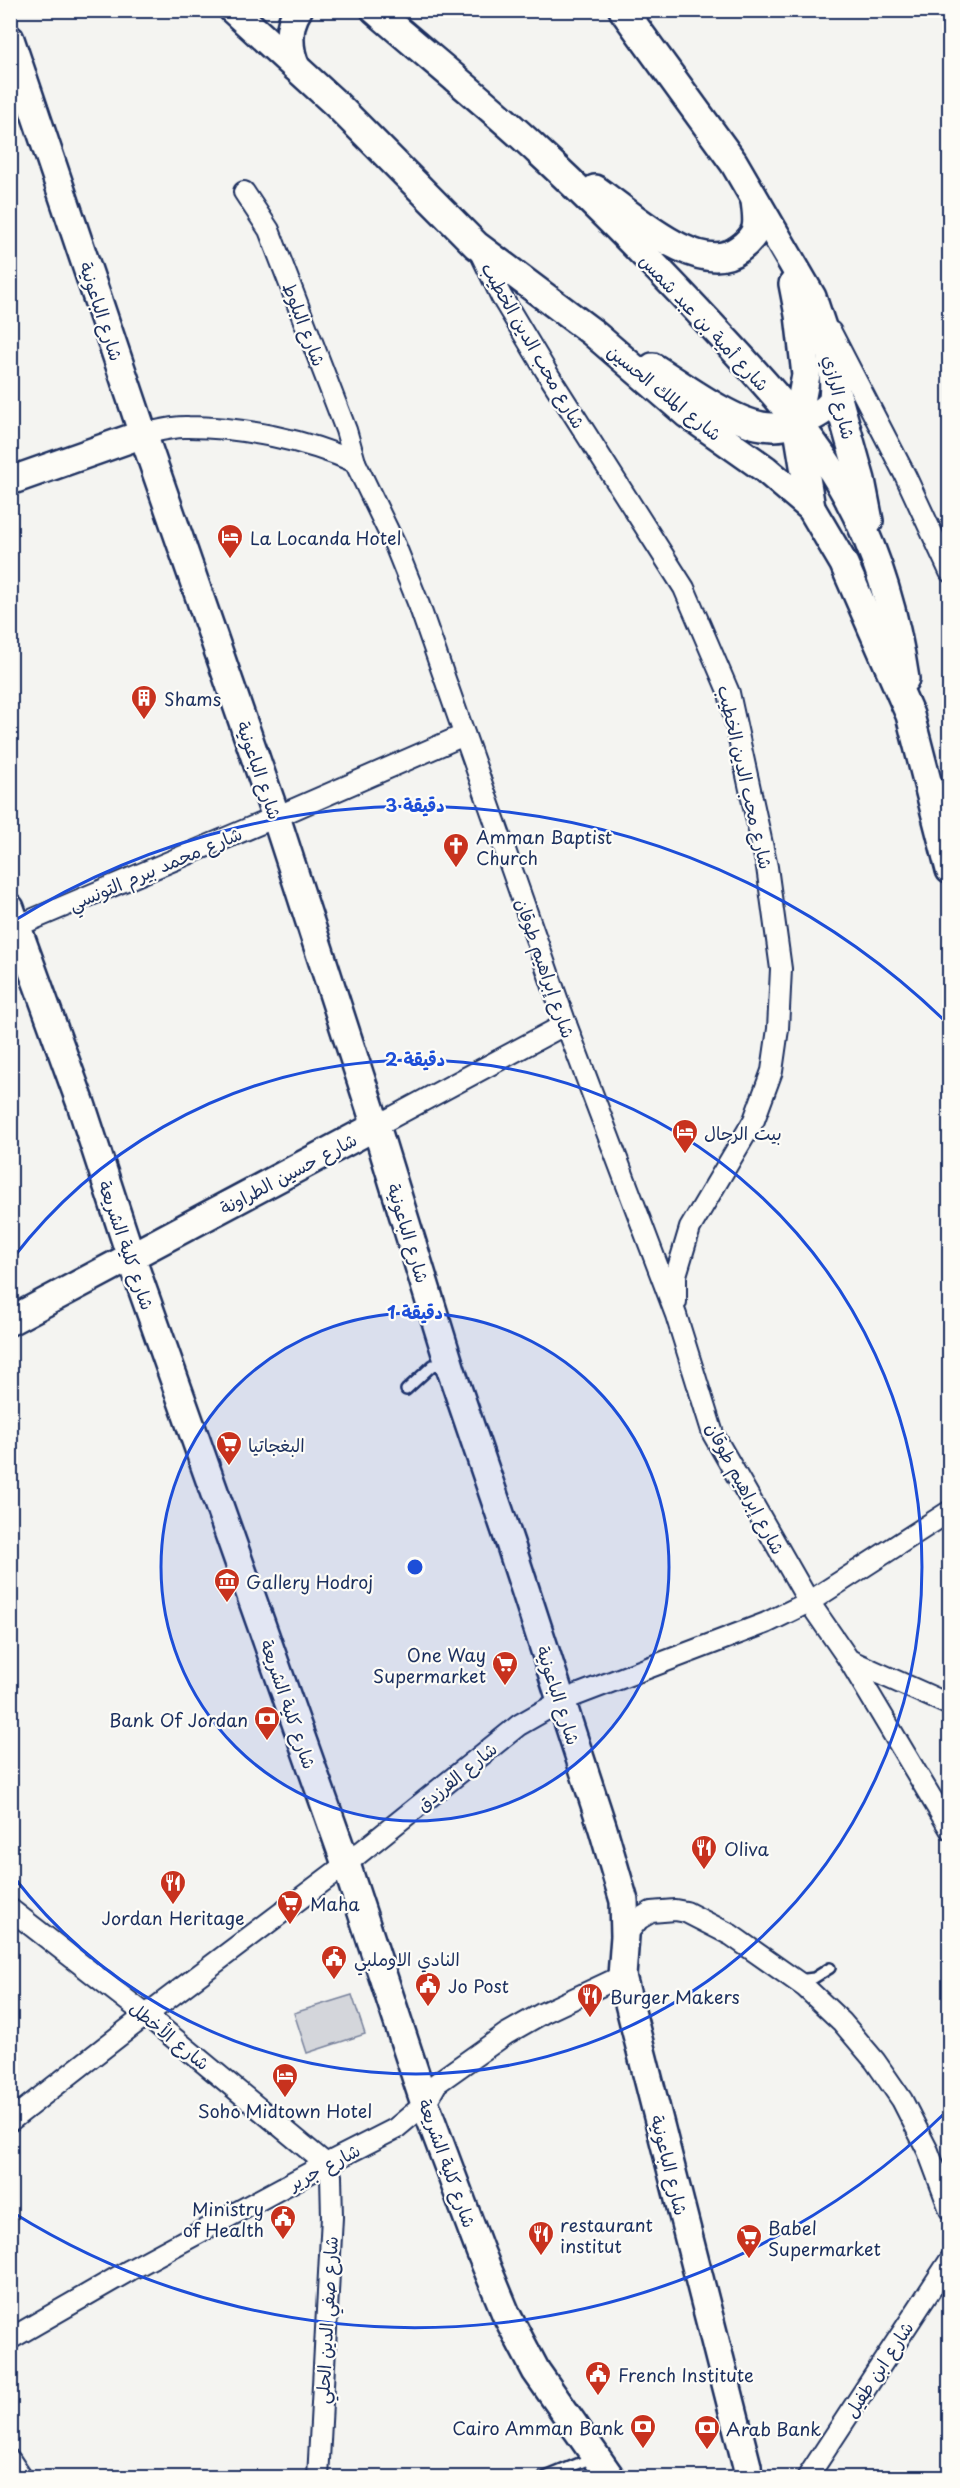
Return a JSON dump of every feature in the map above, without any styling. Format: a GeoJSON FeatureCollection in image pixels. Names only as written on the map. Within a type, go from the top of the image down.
{"type":"FeatureCollection","features":[{"type":"Feature","properties":{"kind":"street","name":"شارع الملك الحسين"},"geometry":{"type":"LineString","coordinates":[[233,10],[296,67],[477,245],[592,332],[687,414],[765,469],[811,508],[844,564],[910,715],[950,870]]}},
{"type":"Feature","properties":{"kind":"street"},"geometry":{"type":"LineString","coordinates":[[296,67],[290,41],[291,26],[298,10]]}},
{"type":"Feature","properties":{"kind":"street","name":"شارع أمية بن عبد شمس"},"geometry":{"type":"LineString","coordinates":[[375,10],[540,153],[678,289],[752,369],[797,423],[838,481],[861,524],[876,561],[901,651],[910,715]]}},
{"type":"Feature","properties":{"kind":"street","name":"شارع الرازي"},"geometry":{"type":"LineString","coordinates":[[623,10],[734,163],[812,297],[830,351],[834,384],[865,497],[876,561]]}},
{"type":"Feature","properties":{"kind":"street","name":"شارع الباعونية"},"geometry":{"type":"LineString","coordinates":[[10,39],[143,434],[276,817],[376,1126],[451,1370],[561,1701],[624,1901],[625,1936],[622,1976],[748,2478]]}},
{"type":"Feature","properties":{"kind":"street"},"geometry":{"type":"LineString","coordinates":[[540,153],[683,250],[703,256],[722,258],[733,254],[755,235],[758,224],[754,197]]}},
{"type":"Feature","properties":{"kind":"street","name":"شارع البلوط"},"geometry":{"type":"LineString","coordinates":[[244,192],[269,230],[346,430],[355,462]]}},
{"type":"Feature","properties":{"kind":"street","name":"شارع الرازي"},"geometry":{"type":"LineString","coordinates":[[779,243],[793,284],[804,352],[806,375],[797,423],[811,508]]}},
{"type":"Feature","properties":{"kind":"street","name":"شارع محب الدين الخطيب"},"geometry":{"type":"LineString","coordinates":[[477,245],[501,296],[684,588],[729,693],[767,867],[781,969],[778,1029],[772,1071],[754,1120],[690,1228],[676,1275],[676,1315]]}},
{"type":"Feature","properties":{"kind":"street"},"geometry":{"type":"LineString","coordinates":[[812,297],[905,475],[950,572]]}},
{"type":"Feature","properties":{"kind":"street"},"geometry":{"type":"LineString","coordinates":[[592,332],[730,414],[763,427],[797,423],[826,409],[833,401],[834,384]]}},
{"type":"Feature","properties":{"kind":"street"},"geometry":{"type":"LineString","coordinates":[[16,484],[143,434],[187,426],[232,430],[287,439],[324,448],[355,462]]}},
{"type":"Feature","properties":{"kind":"street","name":"شارع إبراهيم طوقان"},"geometry":{"type":"LineString","coordinates":[[355,462],[419,605],[566,1024],[676,1315],[713,1434],[809,1602],[849,1660],[950,1829]]}},
{"type":"Feature","properties":{"kind":"street","name":"شارع محمد بيرم التونسي"},"geometry":{"type":"LineString","coordinates":[[13,921],[276,817],[464,735]]}},
{"type":"Feature","properties":{"kind":"street","name":"شارع كلية الشريعة"},"geometry":{"type":"LineString","coordinates":[[13,921],[81,1104],[131,1257],[345,1864],[426,2104],[480,2251],[519,2341],[542,2380],[603,2467]]}},
{"type":"Feature","properties":{"kind":"street","name":"شارع حسين الطراونة"},"geometry":{"type":"LineString","coordinates":[[10,1321],[566,1024]]}},
{"type":"Feature","properties":{"kind":"street","name":"شارع الفرزدق"},"geometry":{"type":"LineString","coordinates":[[10,2121],[146,2014],[345,1864],[519,1725],[561,1701],[766,1623],[809,1602],[950,1510]]}},
{"type":"Feature","properties":{"kind":"street"},"geometry":{"type":"LineString","coordinates":[[849,1660],[950,1705]]}},
{"type":"Feature","properties":{"kind":"street","name":"شارع الأخطل"},"geometry":{"type":"LineString","coordinates":[[10,1909],[146,2014],[326,2164]]}},
{"type":"Feature","properties":{"kind":"street"},"geometry":{"type":"LineString","coordinates":[[625,1936],[639,1919],[651,1912],[675,1910],[686,1912],[732,1935],[795,1980],[842,2022],[875,2061],[902,2100],[928,2151],[950,2210]]}},
{"type":"Feature","properties":{"kind":"street","name":"شارع جرير"},"geometry":{"type":"LineString","coordinates":[[10,2339],[130,2270],[395,2129],[426,2104],[437,2083],[506,2034],[543,2013],[622,1976]]}},
{"type":"Feature","properties":{"kind":"street","name":"شارع صفي الدين الحلي"},"geometry":{"type":"LineString","coordinates":[[318,2478],[332,2217],[331,2176],[326,2164]]}},
{"type":"Feature","properties":{"kind":"street","name":"شارع ابن طفيل"},"geometry":{"type":"LineString","coordinates":[[807,2478],[950,2260]]}},
{"type":"Feature","properties":{"kind":"street"},"geometry":{"type":"LineString","coordinates":[[10,2460],[22,2478]]}},
{"type":"Feature","properties":{"kind":"lane"},"geometry":{"type":"LineString","coordinates":[[406,1390],[433,1365],[441,1364],[451,1370]]}},
{"type":"Feature","properties":{"kind":"lane"},"geometry":{"type":"LineString","coordinates":[[795,1980],[814,1978],[830,1968]]}},
{"type":"Feature","properties":{"kind":"lane"},"geometry":{"type":"LineString","coordinates":[[543,2478],[603,2467]]}},
{"type":"Feature","properties":{"kind":"shaded area"},"geometry":{"type":"Polygon","coordinates":[[[352,1995],[365,2034],[307,2053],[294,2013],[352,1995]]]}},
{"type":"Feature","properties":{"kind":"place","name":"La Locanda Hotel"},"geometry":{"type":"Point","coordinates":[230,560]}},
{"type":"Feature","properties":{"kind":"place","name":"Shams"},"geometry":{"type":"Point","coordinates":[144,721]}},
{"type":"Feature","properties":{"kind":"place","name":"Amman Baptist Church"},"geometry":{"type":"Point","coordinates":[456,869]}},
{"type":"Feature","properties":{"kind":"place","name":"بيت الرحال"},"geometry":{"type":"Point","coordinates":[685,1155]}},
{"type":"Feature","properties":{"kind":"place","name":"البغجاتيا"},"geometry":{"type":"Point","coordinates":[229,1467]}},
{"type":"Feature","properties":{"kind":"place","name":"Gallery Hodroj"},"geometry":{"type":"Point","coordinates":[227,1604]}},
{"type":"Feature","properties":{"kind":"place","name":"One Way Supermarket"},"geometry":{"type":"Point","coordinates":[505,1687]}},
{"type":"Feature","properties":{"kind":"place","name":"Bank Of Jordan"},"geometry":{"type":"Point","coordinates":[267,1742]}},
{"type":"Feature","properties":{"kind":"place","name":"Oliva"},"geometry":{"type":"Point","coordinates":[704,1871]}},
{"type":"Feature","properties":{"kind":"place","name":"Jordan Heritage"},"geometry":{"type":"Point","coordinates":[173,1906]}},
{"type":"Feature","properties":{"kind":"place","name":"Maha"},"geometry":{"type":"Point","coordinates":[290,1926]}},
{"type":"Feature","properties":{"kind":"place","name":"النادي الاوملبي"},"geometry":{"type":"Point","coordinates":[334,1981]}},
{"type":"Feature","properties":{"kind":"place","name":"Jo Post"},"geometry":{"type":"Point","coordinates":[428,2008]}},
{"type":"Feature","properties":{"kind":"place","name":"Burger Makers"},"geometry":{"type":"Point","coordinates":[590,2019]}},
{"type":"Feature","properties":{"kind":"place","name":"Soho Midtown Hotel"},"geometry":{"type":"Point","coordinates":[285,2099]}},
{"type":"Feature","properties":{"kind":"place","name":"Ministry of Health"},"geometry":{"type":"Point","coordinates":[283,2241]}},
{"type":"Feature","properties":{"kind":"place","name":"restaurant institut"},"geometry":{"type":"Point","coordinates":[541,2257]}},
{"type":"Feature","properties":{"kind":"place","name":"Babel Supermarket"},"geometry":{"type":"Point","coordinates":[749,2260]}},
{"type":"Feature","properties":{"kind":"place","name":"French Institute"},"geometry":{"type":"Point","coordinates":[598,2397]}},
{"type":"Feature","properties":{"kind":"place","name":"Cairo Amman Bank"},"geometry":{"type":"Point","coordinates":[643,2450]}},
{"type":"Feature","properties":{"kind":"place","name":"Arab Bank"},"geometry":{"type":"Point","coordinates":[707,2451]}}]}
